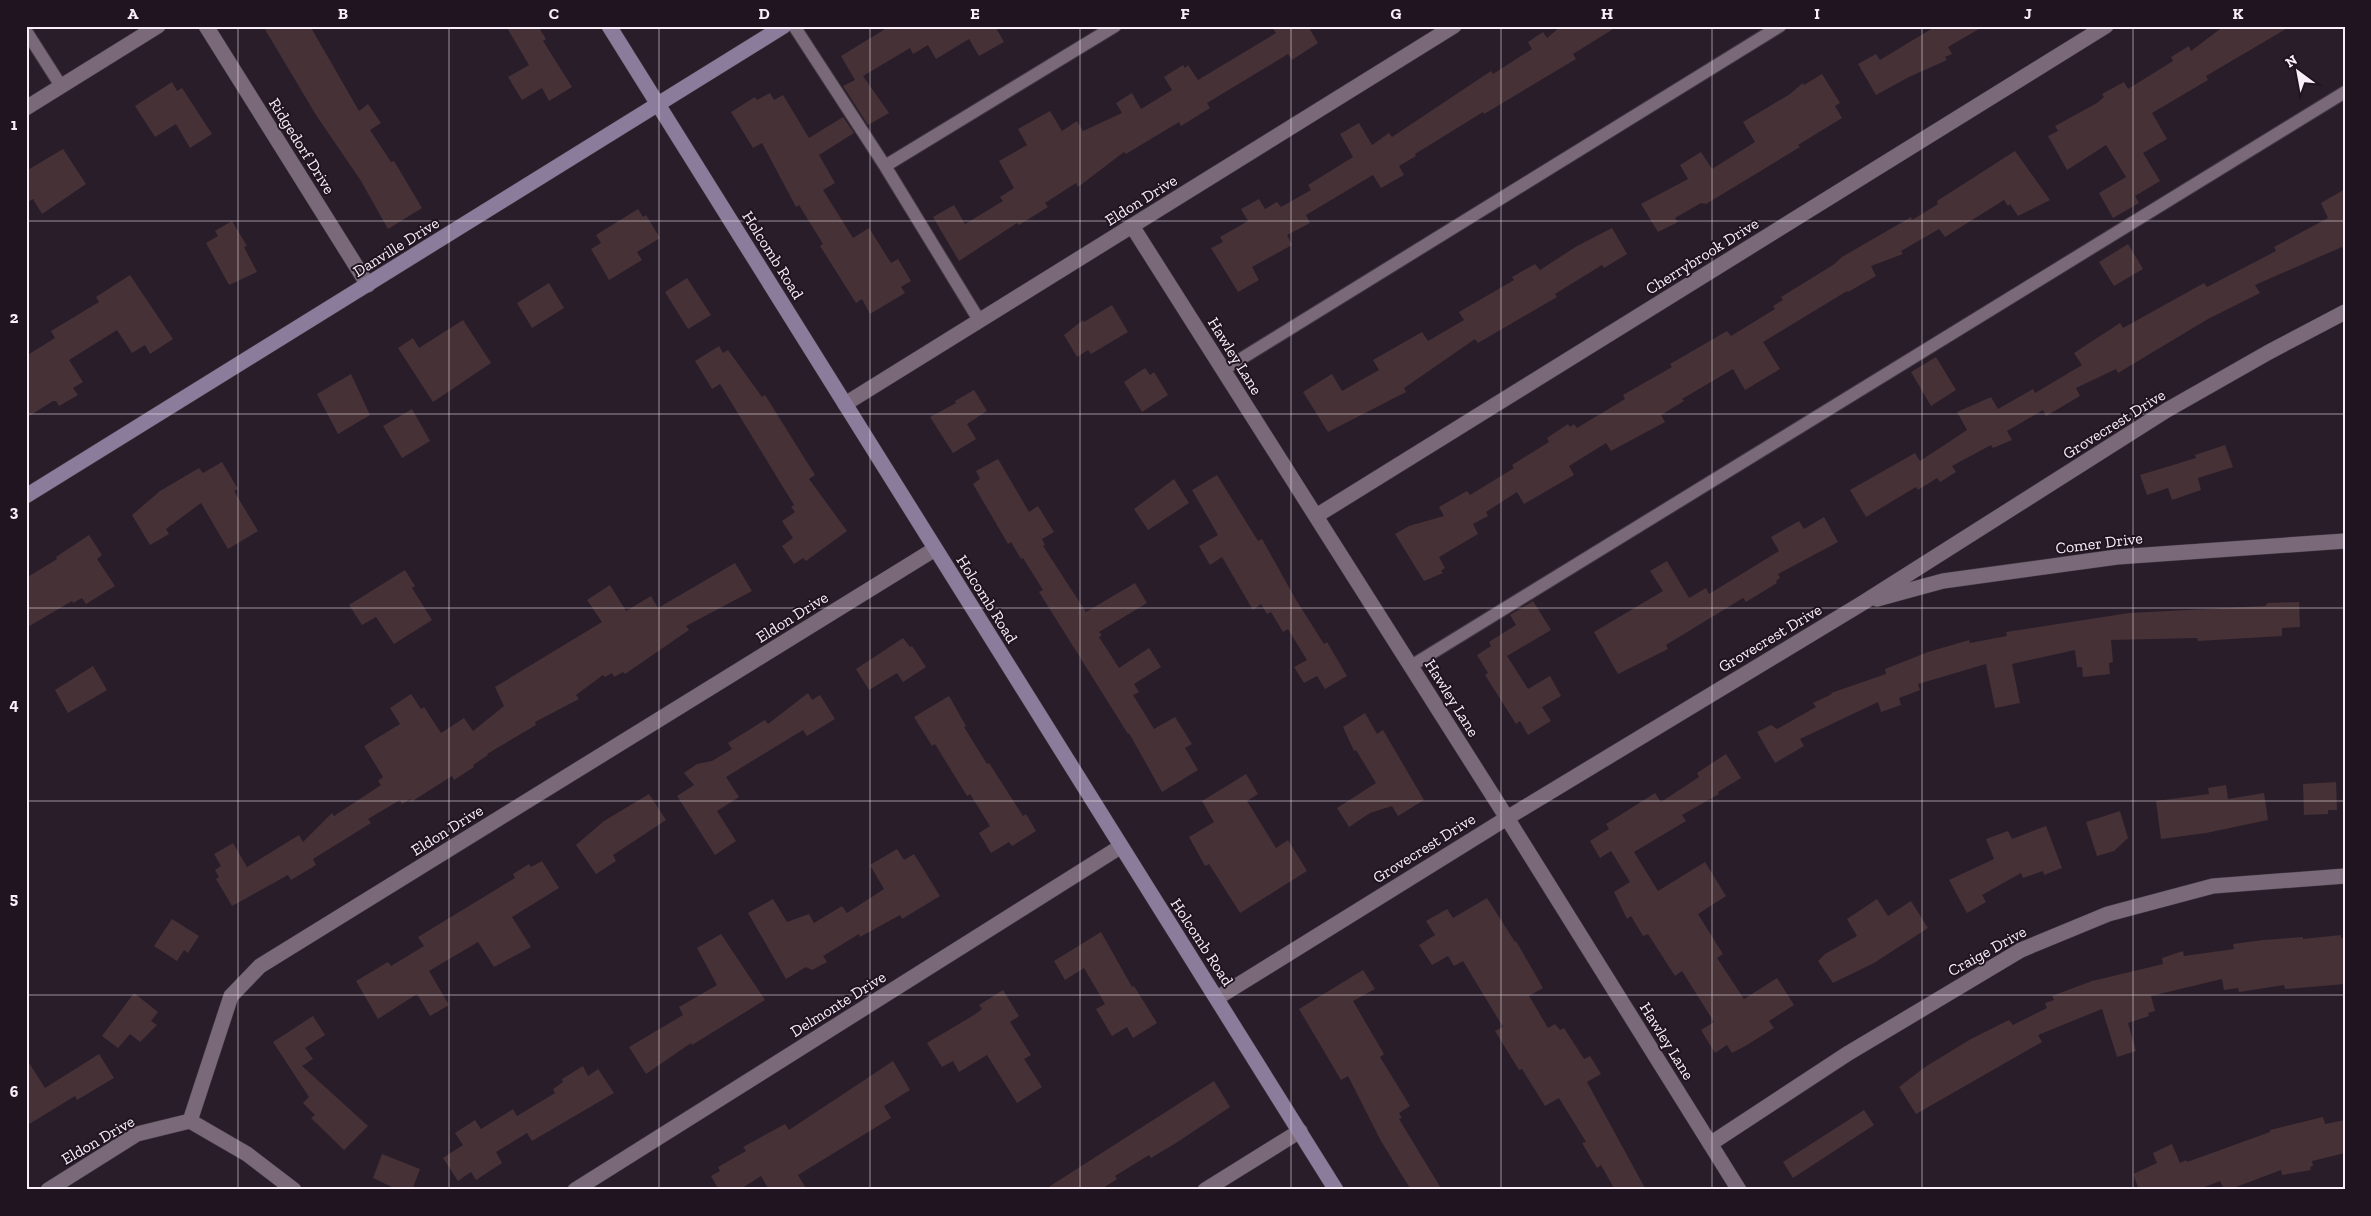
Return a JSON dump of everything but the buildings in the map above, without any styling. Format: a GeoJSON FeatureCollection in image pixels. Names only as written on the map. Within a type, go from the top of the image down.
{"type":"FeatureCollection","features":[{"type":"Feature","properties":{"kind":"street"},"geometry":{"type":"LineString","coordinates":[[26,108],[158,26]]}},
{"type":"Feature","properties":{"kind":"street","name":"Ridgedorf Drive"},"geometry":{"type":"LineString","coordinates":[[206,26],[368,285]]}},
{"type":"Feature","properties":{"kind":"street","name":"Holcomb Road"},"geometry":{"type":"LineString","coordinates":[[610,26],[1120,847],[1217,998],[1336,1190]]}},
{"type":"Feature","properties":{"kind":"street","name":"Danville Drive"},"geometry":{"type":"LineString","coordinates":[[26,496],[784,26]]}},
{"type":"Feature","properties":{"kind":"street","name":"Eldon Drive"},"geometry":{"type":"LineString","coordinates":[[845,404],[1454,26]]}},
{"type":"Feature","properties":{"kind":"street","name":"Cherrybrook Drive"},"geometry":{"type":"LineString","coordinates":[[1316,516],[2106,26]]}},
{"type":"Feature","properties":{"kind":"street","name":"Hawley Lane"},"geometry":{"type":"LineString","coordinates":[[1132,226],[1507,818],[1739,1190]]}},
{"type":"Feature","properties":{"kind":"street","name":"Grovecrest Drive"},"geometry":{"type":"LineString","coordinates":[[1217,998],[1507,818],[1861,604],[2167,410],[2268,352],[2345,312]]}},
{"type":"Feature","properties":{"kind":"street","name":"Comer Drive"},"geometry":{"type":"LineString","coordinates":[[1861,604],[1943,581],[2117,557],[2345,541]]}},
{"type":"Feature","properties":{"kind":"street","name":"Eldon Drive"},"geometry":{"type":"LineString","coordinates":[[48,1190],[137,1134],[190,1120],[231,996],[260,966],[935,549]]}},
{"type":"Feature","properties":{"kind":"street","name":"Delmonte Drive"},"geometry":{"type":"LineString","coordinates":[[575,1190],[1120,847]]}},
{"type":"Feature","properties":{"kind":"street","name":"Craige Drive"},"geometry":{"type":"LineString","coordinates":[[1710,1144],[1847,1054],[2021,950],[2108,914],[2213,886],[2345,876]]}},
{"type":"Feature","properties":{"kind":"street"},"geometry":{"type":"LineString","coordinates":[[190,1120],[247,1154],[294,1190]]}},
{"type":"Feature","properties":{"kind":"street"},"geometry":{"type":"LineString","coordinates":[[1206,1190],[1300,1131]]}},
{"type":"Feature","properties":{"kind":"lane"},"geometry":{"type":"LineString","coordinates":[[794,26],[885,166],[979,320]]}},
{"type":"Feature","properties":{"kind":"lane"},"geometry":{"type":"LineString","coordinates":[[885,166],[1115,26]]}},
{"type":"Feature","properties":{"kind":"lane"},"geometry":{"type":"LineString","coordinates":[[1223,370],[1780,26]]}},
{"type":"Feature","properties":{"kind":"lane"},"geometry":{"type":"LineString","coordinates":[[26,31],[61,86]]}},
{"type":"Feature","properties":{"kind":"lane"},"geometry":{"type":"LineString","coordinates":[[1411,666],[2345,92]]}}]}
